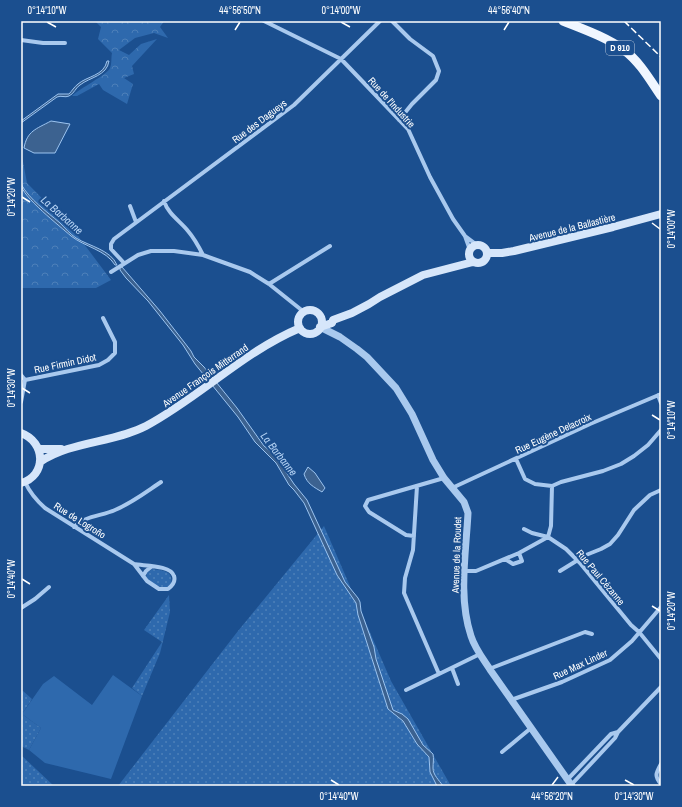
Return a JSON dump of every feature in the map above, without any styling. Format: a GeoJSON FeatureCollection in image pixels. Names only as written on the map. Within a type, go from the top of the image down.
{"type":"FeatureCollection","features":[{"type":"Feature","properties":{"kind":"main road","name":"D 910"},"geometry":{"type":"LineString","coordinates":[[563,21],[597,35],[625,50],[636,62],[661,96]]}},
{"type":"Feature","properties":{"kind":"main road","name":"Avenue de la Ballastière"},"geometry":{"type":"LineString","coordinates":[[487,253],[514,251],[661,214]]}},
{"type":"Feature","properties":{"kind":"main road"},"geometry":{"type":"LineString","coordinates":[[332,321],[321,318],[315,311],[307,310],[298,319],[300,328],[305,332],[316,332],[320,327],[370,304],[380,297],[424,275],[454,266],[472,253],[483,247],[487,253],[483,262],[476,263],[472,253]]}},
{"type":"Feature","properties":{"kind":"main road"},"geometry":{"type":"LineString","coordinates":[[320,327],[321,318]]}},
{"type":"Feature","properties":{"kind":"main road","name":"Avenue François Mitterrand"},"geometry":{"type":"LineString","coordinates":[[40,462],[52,455],[73,448],[122,436],[145,427],[201,392],[248,355],[300,328]]}},
{"type":"Feature","properties":{"kind":"main road"},"geometry":{"type":"LineString","coordinates":[[21,433],[35,442],[39,449],[40,462],[38,470],[32,477],[23,483]]}},
{"type":"Feature","properties":{"kind":"main road","name":"Avenue François Mitterrand"},"geometry":{"type":"LineString","coordinates":[[39,449],[73,448]]}},
{"type":"Feature","properties":{"kind":"street","name":"Rue de l'Industrie"},"geometry":{"type":"LineString","coordinates":[[264,21],[341,59],[408,130],[430,177],[453,219],[465,236],[472,253]]}},
{"type":"Feature","properties":{"kind":"street","name":"Rue des Dagueys"},"geometry":{"type":"LineString","coordinates":[[124,263],[111,249],[111,244],[114,239],[294,104],[380,21]]}},
{"type":"Feature","properties":{"kind":"street"},"geometry":{"type":"LineString","coordinates":[[392,21],[410,39],[432,56],[439,71],[436,80],[398,120]]}},
{"type":"Feature","properties":{"kind":"street"},"geometry":{"type":"LineString","coordinates":[[21,40],[43,43],[66,43]]}},
{"type":"Feature","properties":{"kind":"street"},"geometry":{"type":"LineString","coordinates":[[164,201],[166,208],[187,230],[203,255]]}},
{"type":"Feature","properties":{"kind":"street"},"geometry":{"type":"LineString","coordinates":[[130,206],[136,222]]}},
{"type":"Feature","properties":{"kind":"street","name":"Rue de l'Industrie"},"geometry":{"type":"LineString","coordinates":[[465,236],[472,253]]}},
{"type":"Feature","properties":{"kind":"street"},"geometry":{"type":"LineString","coordinates":[[269,284],[330,246]]}},
{"type":"Feature","properties":{"kind":"street"},"geometry":{"type":"LineString","coordinates":[[111,272],[138,254],[161,250],[203,255],[250,272],[269,284],[304,312]]}},
{"type":"Feature","properties":{"kind":"street","name":"Rue Firmin Didot"},"geometry":{"type":"LineString","coordinates":[[25,380],[99,365],[108,360],[115,353],[115,342],[103,318]]}},
{"type":"Feature","properties":{"kind":"street"},"geometry":{"type":"LineString","coordinates":[[332,321],[332,332]]}},
{"type":"Feature","properties":{"kind":"street","name":"Avenue de la Roudet"},"geometry":{"type":"LineString","coordinates":[[320,327],[332,332],[346,341],[367,358],[396,388],[412,414],[433,460],[444,478],[464,502],[468,513],[465,571],[466,611],[471,637],[480,654],[511,700],[570,783]]}},
{"type":"Feature","properties":{"kind":"street","name":"Rue Firmin Didot"},"geometry":{"type":"LineString","coordinates":[[21,375],[25,380],[21,402]]}},
{"type":"Feature","properties":{"kind":"street"},"geometry":{"type":"LineString","coordinates":[[659,394],[661,402]]}},
{"type":"Feature","properties":{"kind":"street","name":"Rue Eugène Delacroix"},"geometry":{"type":"LineString","coordinates":[[452,488],[590,424],[659,394]]}},
{"type":"Feature","properties":{"kind":"street"},"geometry":{"type":"LineString","coordinates":[[516,459],[525,479],[535,484],[552,486],[561,482],[603,471],[620,464],[634,456],[648,445],[661,430]]}},
{"type":"Feature","properties":{"kind":"street"},"geometry":{"type":"LineString","coordinates":[[414,536],[406,535],[369,512],[365,506],[368,500],[444,478]]}},
{"type":"Feature","properties":{"kind":"street"},"geometry":{"type":"LineString","coordinates":[[74,527],[80,521],[113,511],[126,505],[161,482]]}},
{"type":"Feature","properties":{"kind":"street","name":"Rue de Logroño"},"geometry":{"type":"LineString","coordinates":[[23,483],[36,500],[45,508],[134,564],[166,568],[173,573],[174,580],[172,586],[168,589],[162,590],[147,581],[134,564]]}},
{"type":"Feature","properties":{"kind":"street"},"geometry":{"type":"LineString","coordinates":[[417,486],[413,550],[405,578],[404,593],[439,674]]}},
{"type":"Feature","properties":{"kind":"street"},"geometry":{"type":"LineString","coordinates":[[465,571],[476,571],[518,553],[548,537],[551,526],[552,486]]}},
{"type":"Feature","properties":{"kind":"street"},"geometry":{"type":"LineString","coordinates":[[560,571],[577,560],[610,544],[618,536],[634,510],[650,495],[661,490]]}},
{"type":"Feature","properties":{"kind":"street","name":"Rue Paul Cézanne"},"geometry":{"type":"LineString","coordinates":[[524,528],[532,533],[548,537],[566,549],[661,659]]}},
{"type":"Feature","properties":{"kind":"street"},"geometry":{"type":"LineString","coordinates":[[505,559],[513,564],[522,561],[518,553]]}},
{"type":"Feature","properties":{"kind":"street"},"geometry":{"type":"LineString","coordinates":[[142,576],[152,567]]}},
{"type":"Feature","properties":{"kind":"street"},"geometry":{"type":"LineString","coordinates":[[21,608],[49,587]]}},
{"type":"Feature","properties":{"kind":"street","name":"Rue Max Linder"},"geometry":{"type":"LineString","coordinates":[[511,700],[562,682],[610,660],[625,649],[661,607]]}},
{"type":"Feature","properties":{"kind":"street"},"geometry":{"type":"LineString","coordinates":[[490,669],[585,632],[592,634]]}},
{"type":"Feature","properties":{"kind":"street"},"geometry":{"type":"LineString","coordinates":[[406,690],[480,654]]}},
{"type":"Feature","properties":{"kind":"street"},"geometry":{"type":"LineString","coordinates":[[452,668],[458,684]]}},
{"type":"Feature","properties":{"kind":"street"},"geometry":{"type":"LineString","coordinates":[[570,783],[611,734],[618,732],[661,687]]}},
{"type":"Feature","properties":{"kind":"street"},"geometry":{"type":"LineString","coordinates":[[502,752],[531,728]]}},
{"type":"Feature","properties":{"kind":"street"},"geometry":{"type":"LineString","coordinates":[[661,764],[656,772],[656,779],[661,784]]}},
{"type":"Feature","properties":{"kind":"green space"},"geometry":{"type":"Polygon","coordinates":[[[95,21],[164,21],[160,27],[168,38],[154,33],[135,38],[119,50],[129,55],[141,44],[157,39],[132,66],[134,74],[124,78],[133,84],[127,104],[103,90],[99,84],[77,96],[72,96],[108,71],[111,66],[112,53],[98,39],[101,27],[95,21]]]}},
{"type":"Feature","properties":{"kind":"green space"},"geometry":{"type":"Polygon","coordinates":[[[21,151],[27,183],[75,232],[111,280],[96,288],[21,288],[21,151]]]}},
{"type":"Feature","properties":{"kind":"green space"},"geometry":{"type":"Polygon","coordinates":[[[324,526],[391,681],[451,786],[118,786],[238,631],[324,526]]]}},
{"type":"Feature","properties":{"kind":"green space"},"geometry":{"type":"Polygon","coordinates":[[[152,569],[167,572],[171,576],[171,585],[164,588],[151,582],[146,577],[147,573],[152,569]]]}},
{"type":"Feature","properties":{"kind":"green space"},"geometry":{"type":"Polygon","coordinates":[[[169,595],[170,612],[160,653],[142,696],[132,688],[162,642],[144,630],[169,595]]]}},
{"type":"Feature","properties":{"kind":"green space"},"geometry":{"type":"Polygon","coordinates":[[[113,675],[142,696],[111,779],[45,763],[29,750],[41,728],[22,714],[43,684],[54,676],[92,705],[113,675]]]}},
{"type":"Feature","properties":{"kind":"green space"},"geometry":{"type":"Polygon","coordinates":[[[23,691],[32,699],[22,714],[41,728],[29,750],[21,746],[21,692],[23,691]]]}},
{"type":"Feature","properties":{"kind":"green space"},"geometry":{"type":"Polygon","coordinates":[[[21,755],[54,786],[21,786],[21,755]]]}},
{"type":"Feature","properties":{"kind":"shaded area"},"geometry":{"type":"Polygon","coordinates":[[[107,61],[109,61],[108,66],[98,76],[84,82],[69,96],[57,97],[21,123],[21,121],[58,94],[69,94],[75,86],[82,81],[99,73],[107,61]]]}},
{"type":"Feature","properties":{"kind":"shaded area"},"geometry":{"type":"Polygon","coordinates":[[[51,121],[70,124],[55,153],[34,153],[24,148],[27,138],[33,131],[51,121]]]}},
{"type":"Feature","properties":{"kind":"shaded area"},"geometry":{"type":"Polygon","coordinates":[[[21,184],[44,210],[72,235],[81,241],[105,252],[117,265],[115,265],[101,252],[71,236],[27,196],[21,184]]]}},
{"type":"Feature","properties":{"kind":"shaded area"},"geometry":{"type":"Polygon","coordinates":[[[120,267],[122,267],[160,311],[194,357],[237,408],[264,446],[274,454],[294,484],[307,500],[345,582],[360,602],[361,611],[374,647],[376,659],[393,710],[402,714],[408,719],[423,745],[433,754],[434,773],[443,786],[437,786],[430,772],[429,757],[417,744],[403,721],[388,709],[358,615],[356,603],[337,575],[304,503],[289,485],[276,463],[255,442],[238,417],[195,364],[183,345],[148,301],[126,278],[120,270],[120,267]]]}},
{"type":"Feature","properties":{"kind":"shaded area"},"geometry":{"type":"Polygon","coordinates":[[[308,467],[315,473],[325,488],[322,492],[311,485],[305,477],[304,474],[308,467]]]}},
{"type":"Feature","properties":{"kind":"railway"},"geometry":{"type":"LineString","coordinates":[[624,21],[661,57]]}},
{"type":"Feature","properties":{"kind":"water label","name":"La Barbanne"},"geometry":{"type":"Point","coordinates":[62,215]}},
{"type":"Feature","properties":{"kind":"water label","name":"La Barbanne"},"geometry":{"type":"Point","coordinates":[279,454]}}]}
